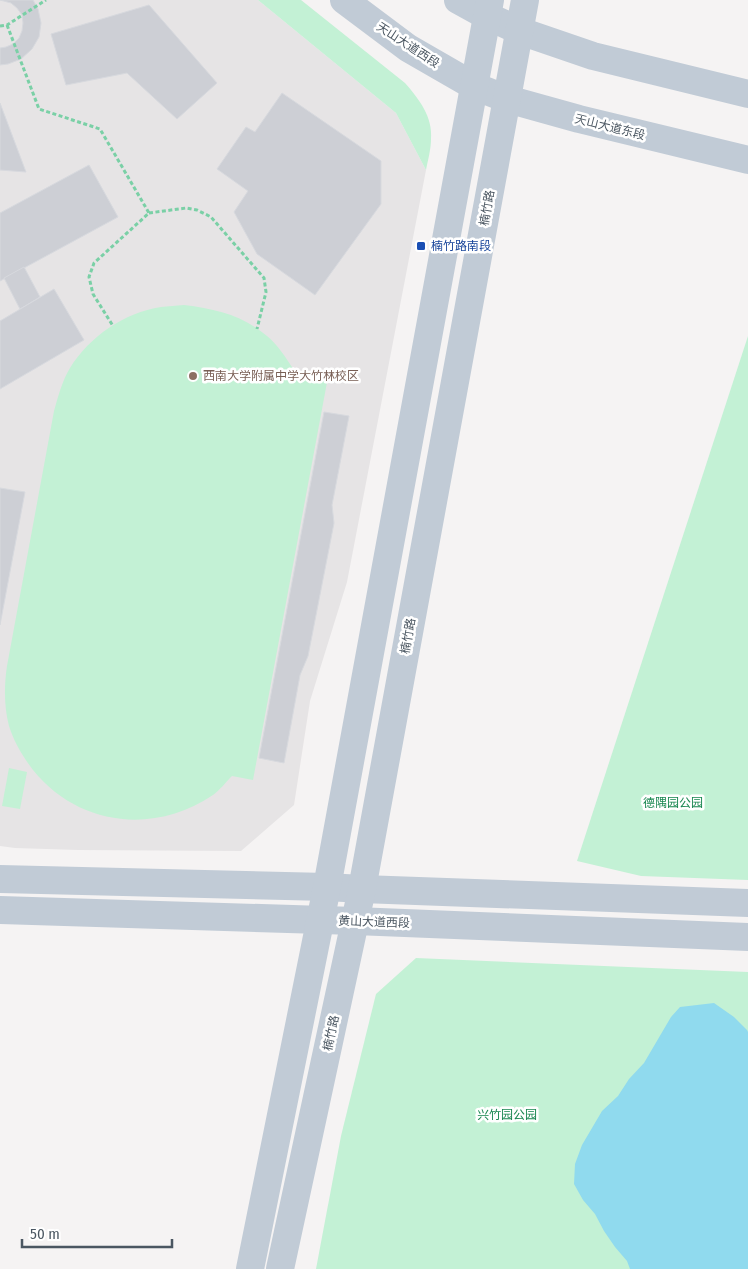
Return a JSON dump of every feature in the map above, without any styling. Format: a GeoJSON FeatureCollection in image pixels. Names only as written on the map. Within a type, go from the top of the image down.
{"type":"FeatureCollection","features":[{"type":"Feature","properties":{"kind":"main road","name":"天山大道西段"},"geometry":{"type":"LineString","coordinates":[[344,0],[408,48],[474,86]]}},
{"type":"Feature","properties":{"kind":"main road"},"geometry":{"type":"LineString","coordinates":[[458,0],[488,8],[520,31],[593,56],[748,94]]}},
{"type":"Feature","properties":{"kind":"main road","name":"楠竹路"},"geometry":{"type":"LineString","coordinates":[[280,1269],[362,889],[520,31],[524,0]]}},
{"type":"Feature","properties":{"kind":"main road"},"geometry":{"type":"LineString","coordinates":[[250,1269],[321,920],[488,8]]}},
{"type":"Feature","properties":{"kind":"main road","name":"天山大道东段"},"geometry":{"type":"LineString","coordinates":[[474,86],[507,99],[579,119],[748,160]]}},
{"type":"Feature","properties":{"kind":"main road"},"geometry":{"type":"LineString","coordinates":[[0,879],[327,887],[748,903]]}},
{"type":"Feature","properties":{"kind":"main road","name":"黄山大道西段"},"geometry":{"type":"LineString","coordinates":[[0,910],[355,921],[748,937]]}},
{"type":"Feature","properties":{"kind":"path"},"geometry":{"type":"LineString","coordinates":[[0,26],[7,25],[46,0]]}},
{"type":"Feature","properties":{"kind":"path"},"geometry":{"type":"LineString","coordinates":[[7,25],[39,109],[100,129],[148,213]]}},
{"type":"Feature","properties":{"kind":"path"},"geometry":{"type":"LineString","coordinates":[[113,326],[93,294],[90,277],[94,263],[148,213],[186,208],[197,210],[211,217],[264,278],[266,292],[257,329]]}},
{"type":"Feature","properties":{"kind":"shaded area","name":"西南大学附属中学大竹林校区"},"geometry":{"type":"Polygon","coordinates":[[[0,0],[258,0],[396,113],[426,170],[347,582],[310,701],[294,805],[241,851],[78,850],[0,846],[0,0]]]}},
{"type":"Feature","properties":{"kind":"green space"},"geometry":{"type":"Polygon","coordinates":[[[258,0],[301,0],[405,83],[420,102],[430,123],[431,143],[426,170],[396,113],[258,0]]]}},
{"type":"Feature","properties":{"kind":"green space"},"geometry":{"type":"Polygon","coordinates":[[[184,305],[218,311],[248,323],[271,340],[294,370],[328,377],[253,780],[232,776],[213,795],[190,808],[166,816],[142,819],[118,818],[94,813],[72,803],[51,789],[33,770],[13,738],[7,719],[5,689],[7,666],[54,411],[67,373],[87,346],[121,320],[147,310],[184,305]]]}},
{"type":"Feature","properties":{"kind":"green space","name":"德隅园公园"},"geometry":{"type":"Polygon","coordinates":[[[748,336],[748,880],[641,876],[577,861],[748,336]]]}},
{"type":"Feature","properties":{"kind":"green space"},"geometry":{"type":"Polygon","coordinates":[[[9,768],[27,772],[20,809],[2,806],[9,768]]]}},
{"type":"Feature","properties":{"kind":"green space","name":"兴竹园公园"},"geometry":{"type":"Polygon","coordinates":[[[416,958],[748,972],[748,1269],[316,1269],[341,1136],[376,994],[416,958]]]}},
{"type":"Feature","properties":{"kind":"water"},"geometry":{"type":"Polygon","coordinates":[[[714,1003],[734,1017],[748,1032],[748,1269],[630,1269],[627,1261],[615,1247],[574,1184],[575,1164],[582,1145],[602,1111],[618,1096],[629,1079],[644,1063],[671,1017],[680,1007],[714,1003]]]}},
{"type":"Feature","properties":{"kind":"building"},"geometry":{"type":"Polygon","coordinates":[[[0,0],[33,0],[38,9],[41,23],[39,37],[32,49],[21,59],[0,65],[0,48],[13,44],[19,38],[23,23],[22,15],[17,8],[11,3],[0,0]]]}},
{"type":"Feature","properties":{"kind":"building"},"geometry":{"type":"Polygon","coordinates":[[[149,5],[217,83],[177,119],[127,73],[66,85],[51,34],[149,5]]]}},
{"type":"Feature","properties":{"kind":"building"},"geometry":{"type":"Polygon","coordinates":[[[282,93],[381,161],[381,204],[315,295],[257,254],[234,212],[248,191],[217,169],[246,127],[255,132],[282,93]]]}},
{"type":"Feature","properties":{"kind":"building"},"geometry":{"type":"Polygon","coordinates":[[[0,103],[26,172],[0,170],[0,103]]]}},
{"type":"Feature","properties":{"kind":"building"},"geometry":{"type":"Polygon","coordinates":[[[89,165],[118,217],[0,281],[0,213],[89,165]]]}},
{"type":"Feature","properties":{"kind":"building"},"geometry":{"type":"Polygon","coordinates":[[[24,267],[40,297],[20,309],[4,278],[24,267]]]}},
{"type":"Feature","properties":{"kind":"building"},"geometry":{"type":"Polygon","coordinates":[[[54,289],[84,340],[0,389],[0,321],[54,289]]]}},
{"type":"Feature","properties":{"kind":"building"},"geometry":{"type":"Polygon","coordinates":[[[324,412],[349,416],[332,505],[334,523],[308,656],[300,675],[284,763],[259,758],[324,412]]]}},
{"type":"Feature","properties":{"kind":"building"},"geometry":{"type":"Polygon","coordinates":[[[0,488],[25,492],[0,625],[0,488]]]}},
{"type":"Feature","properties":{"kind":"place","name":"楠竹路南段"},"geometry":{"type":"Point","coordinates":[421,246]}},
{"type":"Feature","properties":{"kind":"place","name":"西南大学附属中学大竹林校区"},"geometry":{"type":"Point","coordinates":[193,376]}}]}
